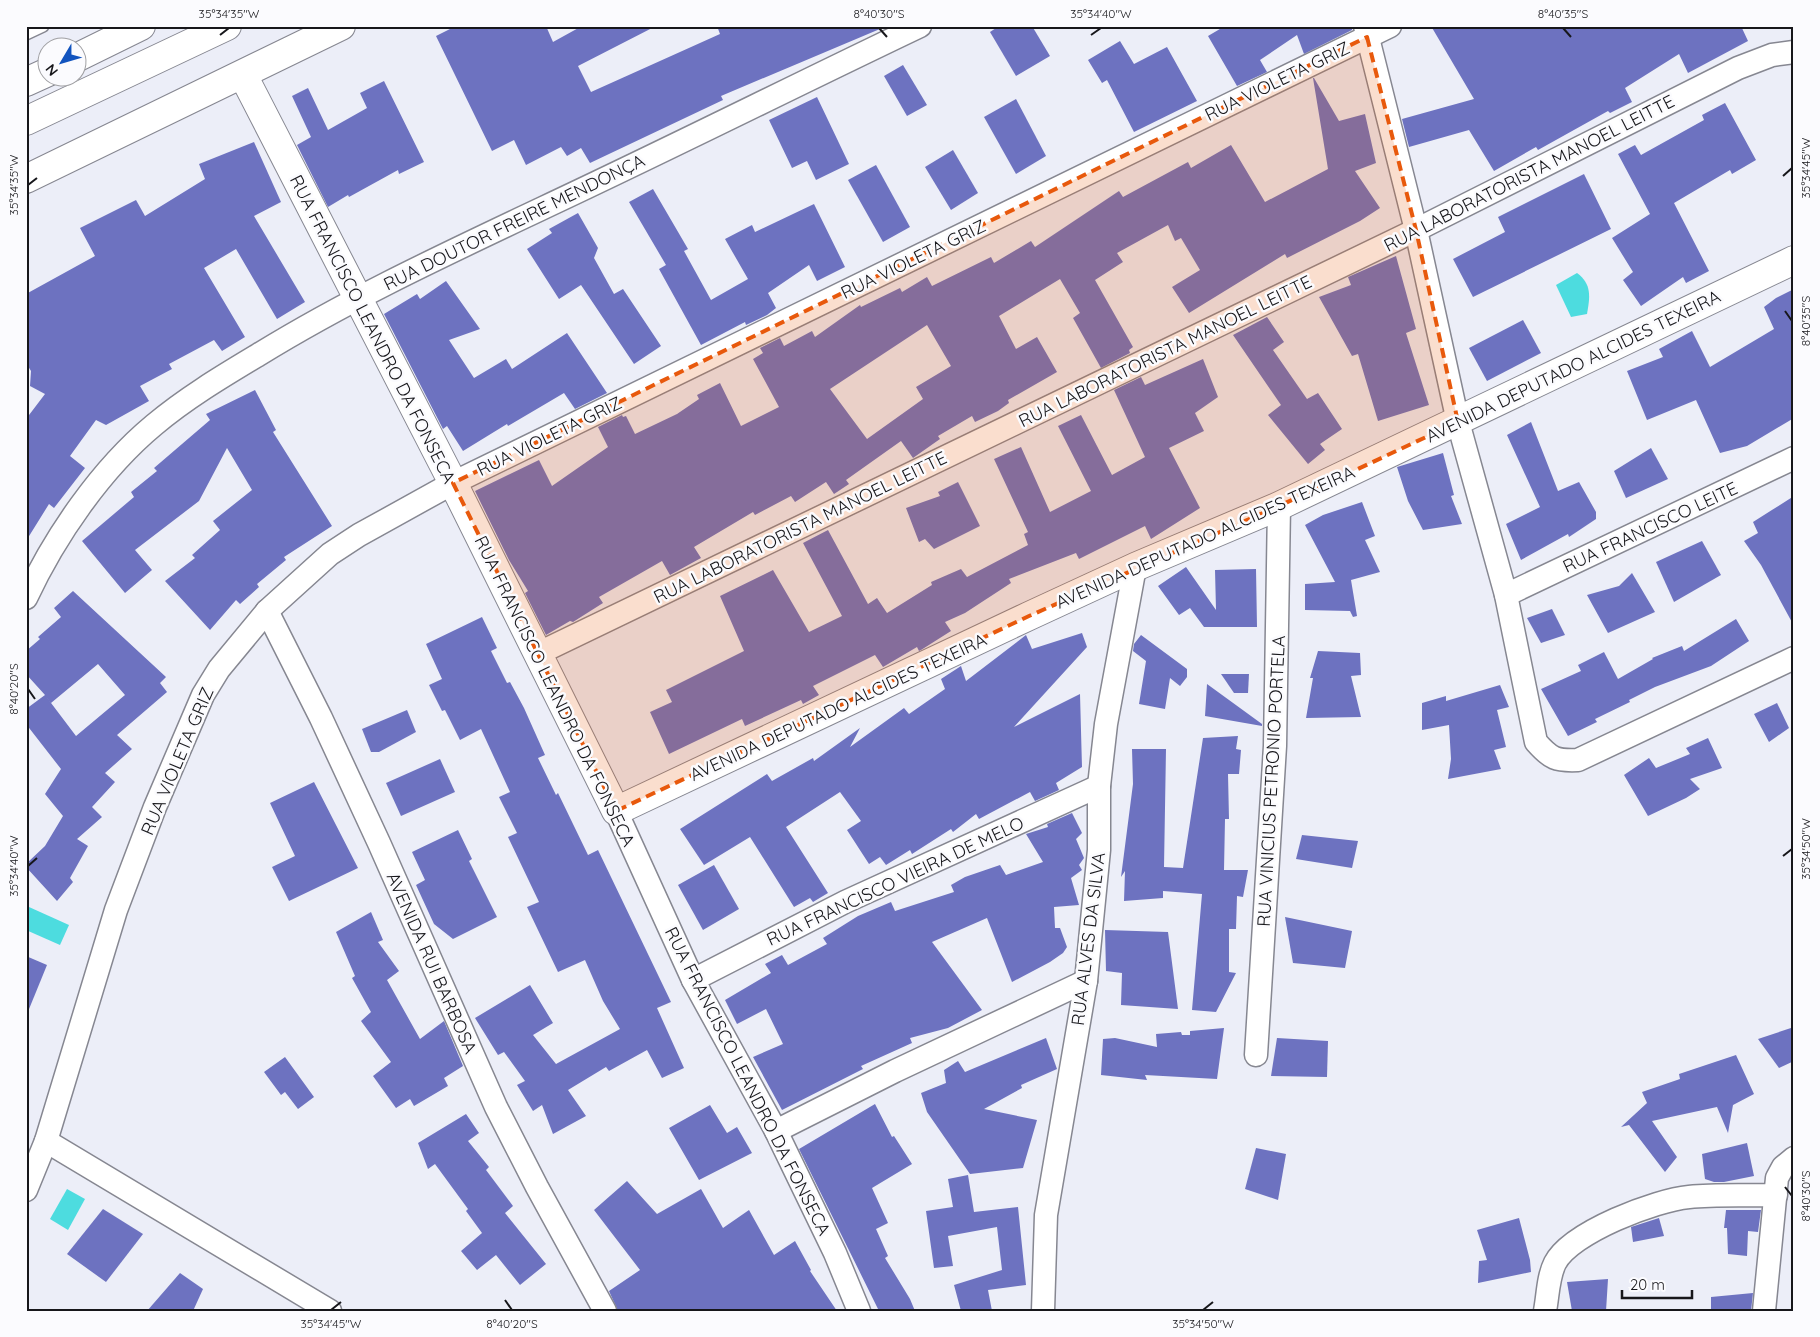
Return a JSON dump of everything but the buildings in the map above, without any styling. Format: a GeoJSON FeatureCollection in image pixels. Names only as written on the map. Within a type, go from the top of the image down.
{"type":"FeatureCollection","features":[{"type":"Feature","properties":{"kind":"main road"},"geometry":{"type":"LineString","coordinates":[[88,52],[140,26]]}},
{"type":"Feature","properties":{"kind":"main road"},"geometry":{"type":"LineString","coordinates":[[26,121],[227,26]]}},
{"type":"Feature","properties":{"kind":"main road"},"geometry":{"type":"LineString","coordinates":[[26,179],[341,26]]}},
{"type":"Feature","properties":{"kind":"main road","name":"RUA FRANCISCO LEANDRO DA FONSECA"},"geometry":{"type":"LineString","coordinates":[[243,75],[453,483],[536,654],[616,812]]}},
{"type":"Feature","properties":{"kind":"main road"},"geometry":{"type":"LineString","coordinates":[[26,82],[38,77]]}},
{"type":"Feature","properties":{"kind":"main road","name":"AVENIDA DEPUTADO ALCIDES TEXEIRA"},"geometry":{"type":"LineString","coordinates":[[616,812],[1135,567],[1279,506],[1794,260]]}},
{"type":"Feature","properties":{"kind":"street","name":"RUA DOUTOR FREIRE MENDONÇA"},"geometry":{"type":"LineString","coordinates":[[26,598],[36,578],[84,502],[115,463],[154,424],[224,375],[291,335],[414,268],[920,26]]}},
{"type":"Feature","properties":{"kind":"street","name":"RUA VIOLETA GRIZ"},"geometry":{"type":"LineString","coordinates":[[26,1190],[46,1141],[116,910],[180,746],[203,695],[215,675],[267,611],[330,554],[359,535],[453,483],[1366,32],[1390,26]]}},
{"type":"Feature","properties":{"kind":"street"},"geometry":{"type":"LineString","coordinates":[[1366,32],[1416,230],[1458,422],[1506,595],[1536,742],[1547,755],[1561,761],[1578,760],[1794,658]]}},
{"type":"Feature","properties":{"kind":"street","name":"RUA LABORATORISTA MANOEL LEITTE"},"geometry":{"type":"LineString","coordinates":[[536,654],[1416,230],[1738,68],[1772,55],[1794,52]]}},
{"type":"Feature","properties":{"kind":"street","name":"RUA FRANCISCO LEITE"},"geometry":{"type":"LineString","coordinates":[[1506,595],[1794,458]]}},
{"type":"Feature","properties":{"kind":"street","name":"RUA VINICIUS PETRONIO PORTELA"},"geometry":{"type":"LineString","coordinates":[[1256,1055],[1275,746],[1279,506]]}},
{"type":"Feature","properties":{"kind":"street","name":"RUA ALVES DA SILVA"},"geometry":{"type":"LineString","coordinates":[[1043,1311],[1046,1215],[1086,981],[1100,850],[1099,786],[1116,662],[1135,567]]}},
{"type":"Feature","properties":{"kind":"street","name":"AVENIDA RUI BARBOSA"},"geometry":{"type":"LineString","coordinates":[[267,611],[321,718],[379,843],[496,1107],[537,1188],[605,1311]]}},
{"type":"Feature","properties":{"kind":"street","name":"RUA FRANCISCO VIEIRA DE MELO"},"geometry":{"type":"LineString","coordinates":[[693,980],[845,902],[1099,786]]}},
{"type":"Feature","properties":{"kind":"street","name":"RUA FRANCISCO LEANDRO DA FONSECA"},"geometry":{"type":"LineString","coordinates":[[616,812],[693,980],[776,1131],[835,1253],[859,1311]]}},
{"type":"Feature","properties":{"kind":"street"},"geometry":{"type":"LineString","coordinates":[[776,1131],[895,1071],[1086,981]]}},
{"type":"Feature","properties":{"kind":"street"},"geometry":{"type":"LineString","coordinates":[[46,1141],[330,1311]]}},
{"type":"Feature","properties":{"kind":"street"},"geometry":{"type":"LineString","coordinates":[[1764,1311],[1778,1178],[1783,1167],[1794,1158]]}},
{"type":"Feature","properties":{"kind":"street"},"geometry":{"type":"LineString","coordinates":[[1546,1311],[1550,1274],[1556,1261],[1566,1249],[1583,1236],[1640,1209],[1688,1197],[1776,1195]]}},
{"type":"Feature","properties":{"kind":"lane"},"geometry":{"type":"LineString","coordinates":[[26,34],[43,26]]}},
{"type":"Feature","properties":{"kind":"highlighted area"},"geometry":{"type":"Polygon","coordinates":[[[1367,37],[1416,230],[1458,422],[1279,506],[1029,616],[616,811],[453,483],[1367,37]]]}},
{"type":"Feature","properties":{"kind":"water"},"geometry":{"type":"Polygon","coordinates":[[[1577,273],[1588,286],[1588,308],[1587,314],[1571,317],[1556,285],[1577,273]]]}},
{"type":"Feature","properties":{"kind":"water"},"geometry":{"type":"Polygon","coordinates":[[[29,907],[69,925],[60,945],[26,930],[26,914],[29,907]]]}},
{"type":"Feature","properties":{"kind":"water"},"geometry":{"type":"Polygon","coordinates":[[[67,1189],[85,1199],[68,1230],[50,1219],[67,1189]]]}}]}
